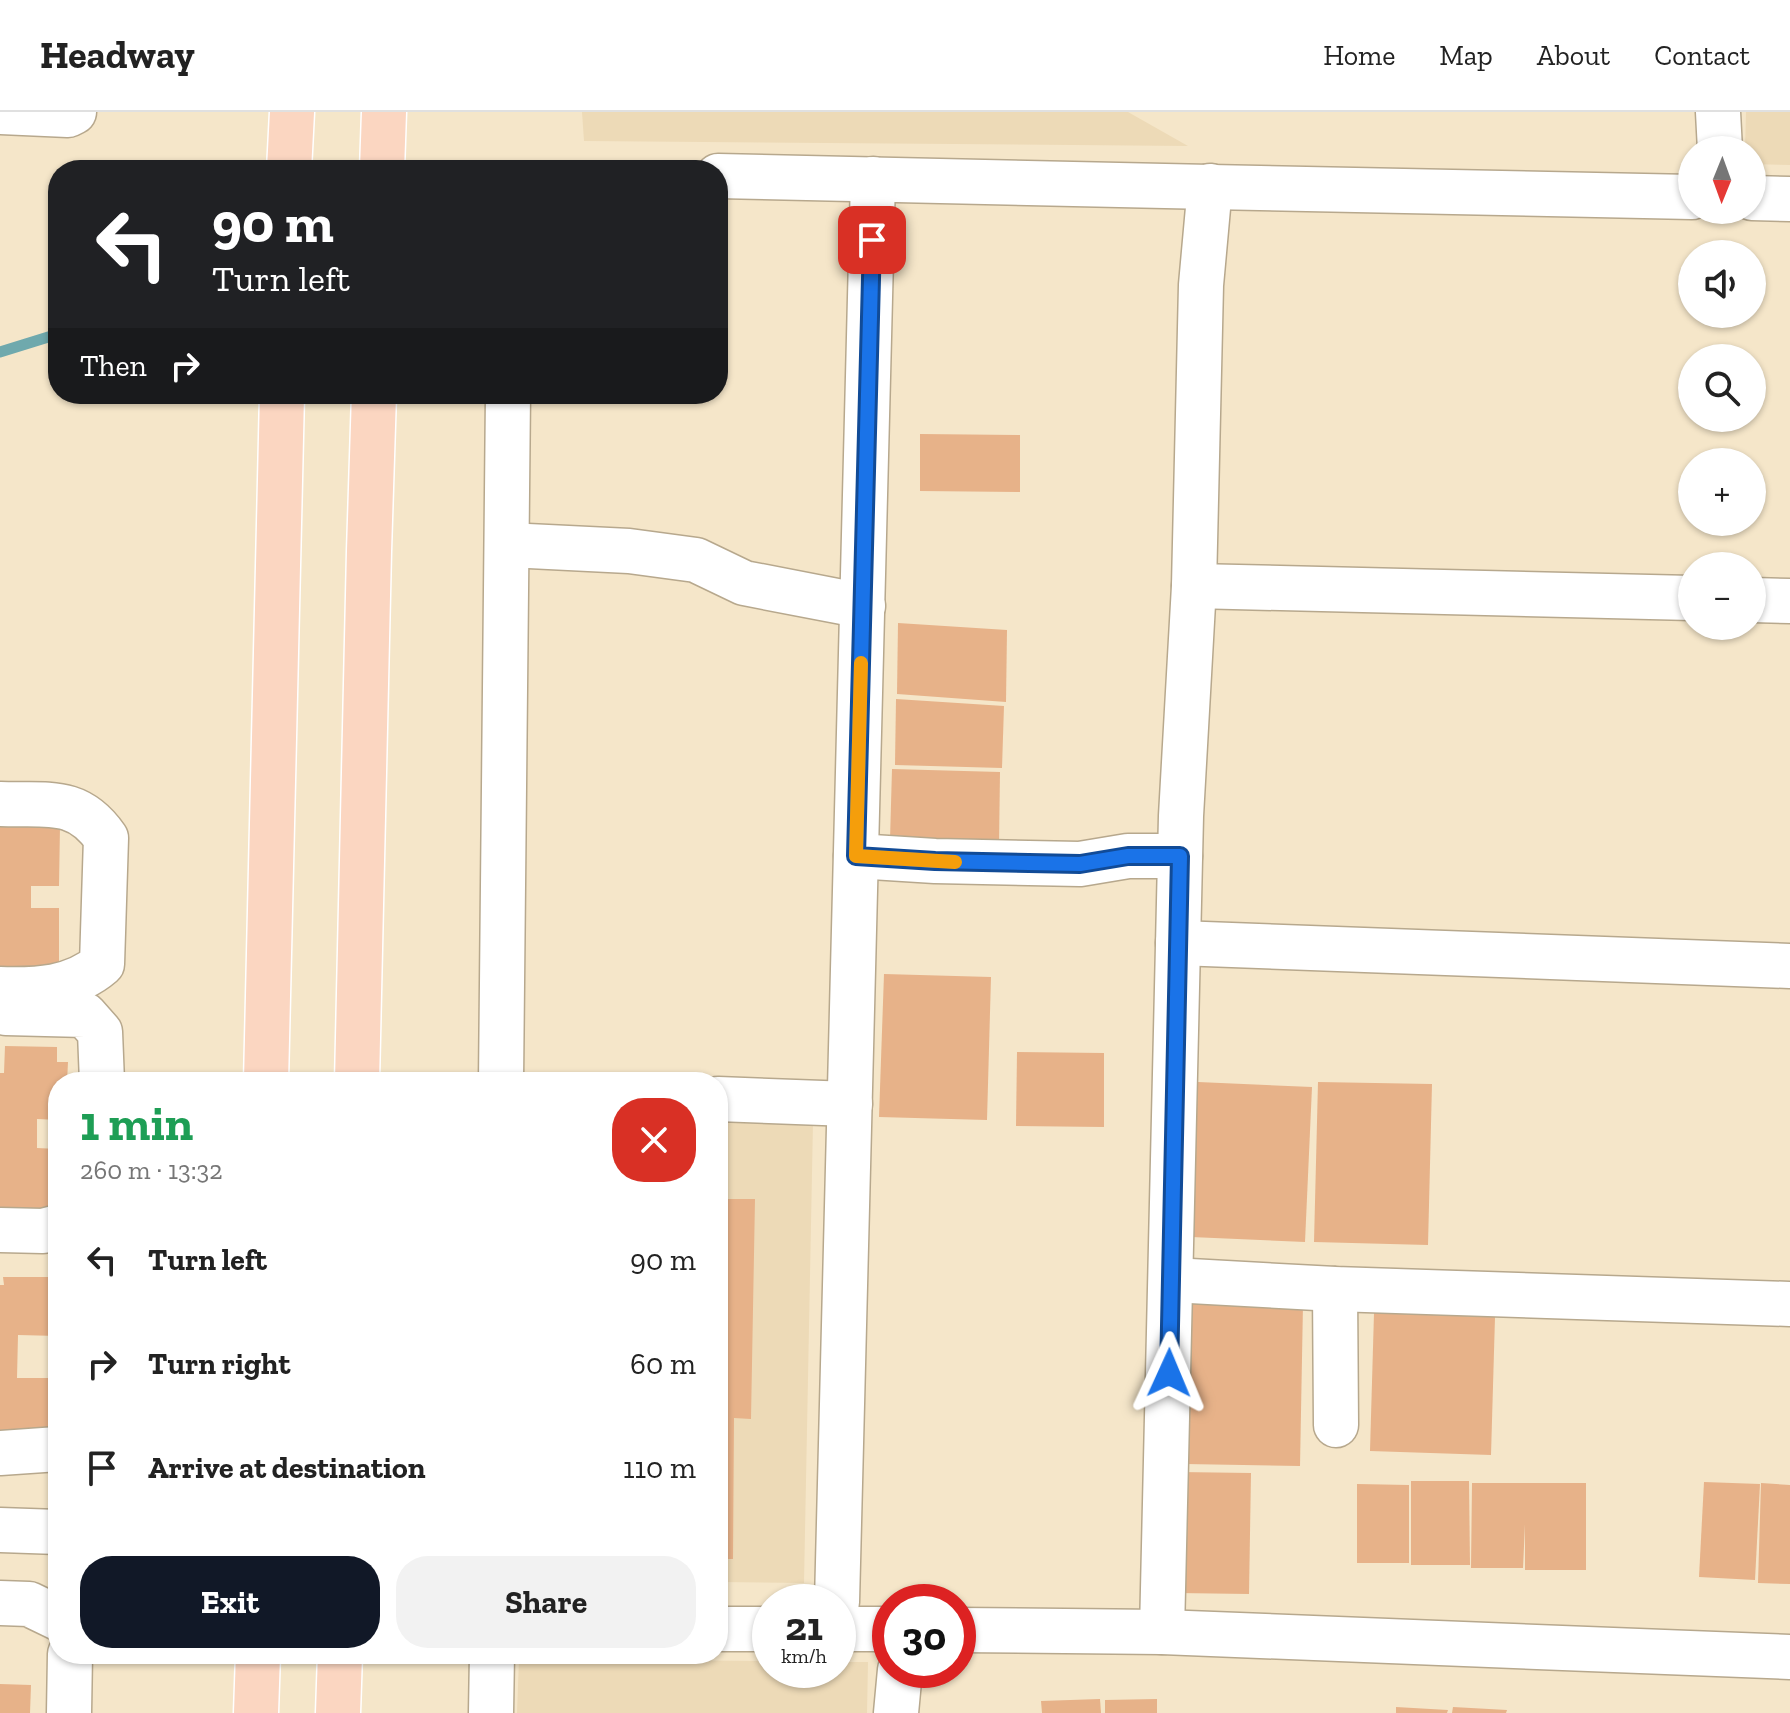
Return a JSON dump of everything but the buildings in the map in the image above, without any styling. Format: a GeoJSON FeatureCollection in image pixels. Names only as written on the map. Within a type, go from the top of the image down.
{"type":"FeatureCollection","features":[{"type":"Feature","properties":{"kind":"main road"},"geometry":{"type":"LineString","coordinates":[[290,160],[292,112]]}},
{"type":"Feature","properties":{"kind":"main road"},"geometry":{"type":"LineString","coordinates":[[382,160],[384,112]]}},
{"type":"Feature","properties":{"kind":"main road"},"geometry":{"type":"LineString","coordinates":[[266,1072],[282,404]]}},
{"type":"Feature","properties":{"kind":"main road"},"geometry":{"type":"LineString","coordinates":[[357,1072],[374,404]]}},
{"type":"Feature","properties":{"kind":"main road"},"geometry":{"type":"LineString","coordinates":[[256,1713],[258,1664]]}},
{"type":"Feature","properties":{"kind":"main road"},"geometry":{"type":"LineString","coordinates":[[338,1713],[340,1664]]}},
{"type":"Feature","properties":{"kind":"street"},"geometry":{"type":"LineString","coordinates":[[0,112],[68,115],[74,112]]}},
{"type":"Feature","properties":{"kind":"street"},"geometry":{"type":"LineString","coordinates":[[1718,112],[1719,136]]}},
{"type":"Feature","properties":{"kind":"street"},"geometry":{"type":"LineString","coordinates":[[728,176],[1678,197]]}},
{"type":"Feature","properties":{"kind":"street"},"geometry":{"type":"LineString","coordinates":[[837,1584],[873,179]]}},
{"type":"Feature","properties":{"kind":"street"},"geometry":{"type":"LineString","coordinates":[[1162,1632],[1180,856],[1194,586],[1201,285],[1210,186]]}},
{"type":"Feature","properties":{"kind":"street"},"geometry":{"type":"LineString","coordinates":[[1766,198],[1790,199]]}},
{"type":"Feature","properties":{"kind":"street"},"geometry":{"type":"LineString","coordinates":[[501,1072],[508,404]]}},
{"type":"Feature","properties":{"kind":"street"},"geometry":{"type":"LineString","coordinates":[[507,545],[629,551],[696,560],[744,583],[863,606]]}},
{"type":"Feature","properties":{"kind":"street"},"geometry":{"type":"LineString","coordinates":[[1194,586],[1678,598]]}},
{"type":"Feature","properties":{"kind":"street"},"geometry":{"type":"LineString","coordinates":[[1766,600],[1790,601]]}},
{"type":"Feature","properties":{"kind":"street"},"geometry":{"type":"LineString","coordinates":[[0,804],[68,806],[95,822],[106,838],[102,964],[85,979],[37,990],[0,989]]}},
{"type":"Feature","properties":{"kind":"street"},"geometry":{"type":"LineString","coordinates":[[856,856],[1080,864],[1128,856],[1180,856]]}},
{"type":"Feature","properties":{"kind":"street"},"geometry":{"type":"LineString","coordinates":[[1178,943],[1790,966]]}},
{"type":"Feature","properties":{"kind":"street"},"geometry":{"type":"LineString","coordinates":[[0,1013],[85,1015],[100,1032],[102,1072]]}},
{"type":"Feature","properties":{"kind":"street"},"geometry":{"type":"LineString","coordinates":[[728,1099],[850,1104]]}},
{"type":"Feature","properties":{"kind":"street"},"geometry":{"type":"LineString","coordinates":[[0,1230],[48,1230]]}},
{"type":"Feature","properties":{"kind":"street"},"geometry":{"type":"LineString","coordinates":[[0,1256],[48,1260]]}},
{"type":"Feature","properties":{"kind":"street"},"geometry":{"type":"LineString","coordinates":[[1172,1280],[1335,1289],[1790,1304]]}},
{"type":"Feature","properties":{"kind":"street"},"geometry":{"type":"LineString","coordinates":[[1335,1289],[1336,1425]]}},
{"type":"Feature","properties":{"kind":"street"},"geometry":{"type":"LineString","coordinates":[[0,1453],[48,1450]]}},
{"type":"Feature","properties":{"kind":"street"},"geometry":{"type":"LineString","coordinates":[[0,1530],[48,1532]]}},
{"type":"Feature","properties":{"kind":"street"},"geometry":{"type":"LineString","coordinates":[[0,1603],[29,1604],[48,1613]]}},
{"type":"Feature","properties":{"kind":"street"},"geometry":{"type":"LineString","coordinates":[[728,1629],[752,1629]]}},
{"type":"Feature","properties":{"kind":"street"},"geometry":{"type":"LineString","coordinates":[[976,1630],[1162,1632],[1790,1657]]}},
{"type":"Feature","properties":{"kind":"street"},"geometry":{"type":"LineString","coordinates":[[69,1713],[70,1664]]}},
{"type":"Feature","properties":{"kind":"street"},"geometry":{"type":"LineString","coordinates":[[491,1713],[492,1664]]}},
{"type":"Feature","properties":{"kind":"street"},"geometry":{"type":"LineString","coordinates":[[896,1713],[898,1688]]}},
{"type":"Feature","properties":{"kind":"shaded area"},"geometry":{"type":"Polygon","coordinates":[[[582,112],[1128,112],[1188,146],[584,141],[582,112]]]}},
{"type":"Feature","properties":{"kind":"shaded area"},"geometry":{"type":"Polygon","coordinates":[[[1746,112],[1790,112],[1790,165],[1766,164],[1766,136],[1745,136],[1746,112]]]}},
{"type":"Feature","properties":{"kind":"shaded area"},"geometry":{"type":"Polygon","coordinates":[[[728,1120],[813,1122],[804,1583],[728,1582],[728,1120]]]}},
{"type":"Feature","properties":{"kind":"shaded area"},"geometry":{"type":"Polygon","coordinates":[[[728,1661],[752,1661],[752,1688],[856,1688],[856,1662],[868,1662],[867,1713],[517,1713],[519,1664],[728,1664],[728,1661]]]}},
{"type":"Feature","properties":{"kind":"waterway"},"geometry":{"type":"LineString","coordinates":[[0,352],[48,337]]}},
{"type":"Feature","properties":{"kind":"slow traffic"},"geometry":{"type":"LineString","coordinates":[[861,663],[856,856],[955,862]]}},
{"type":"Feature","properties":{"kind":"route"},"geometry":{"type":"LineString","coordinates":[[872,240],[856,856],[1080,864],[1128,856],[1180,856],[1169,1373]]}}]}
